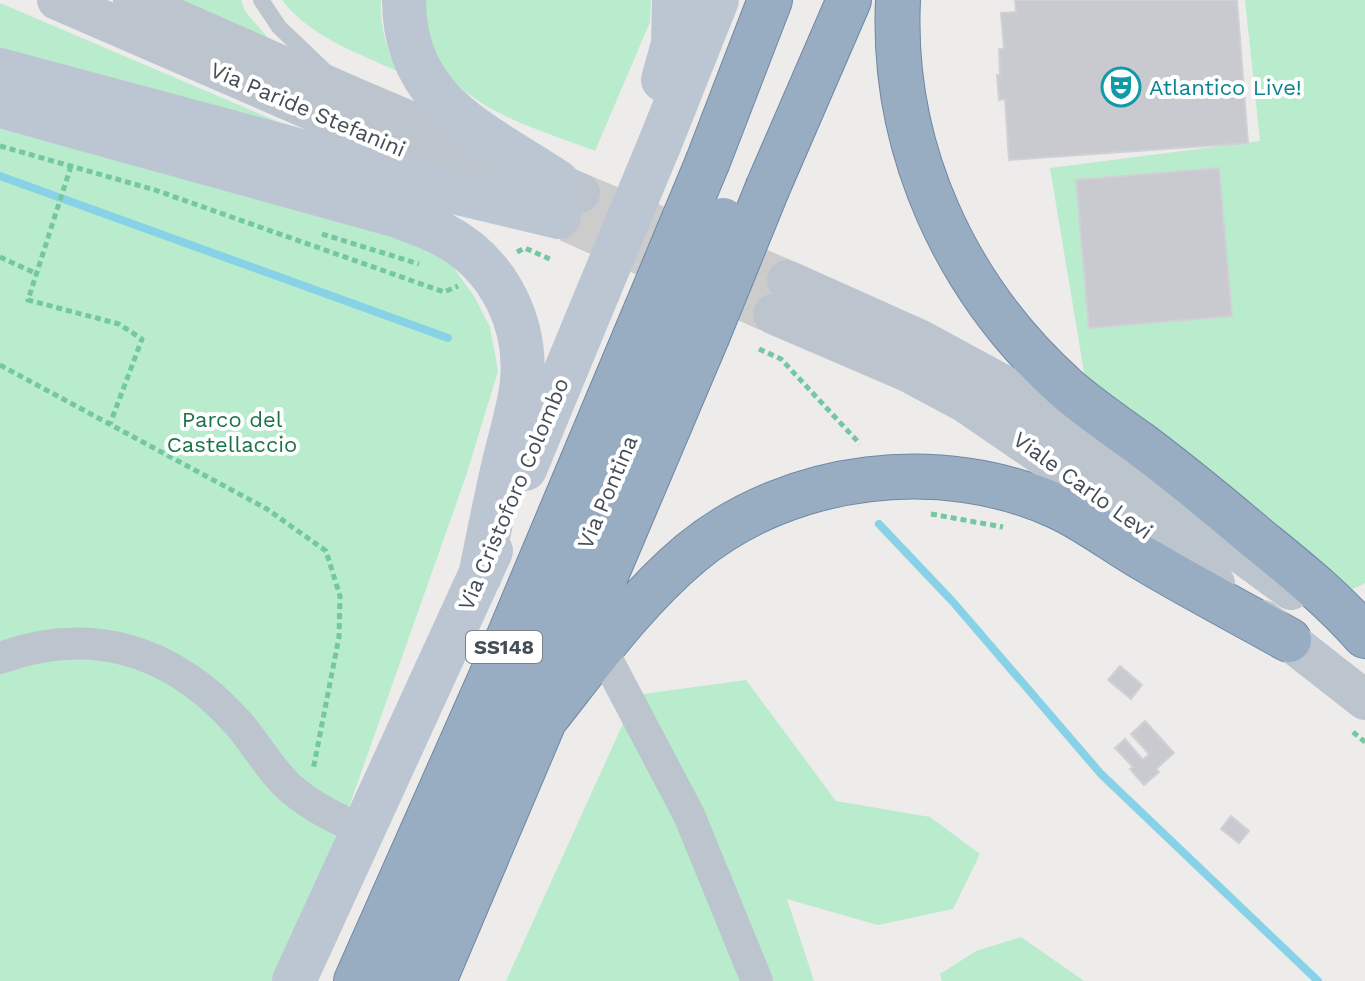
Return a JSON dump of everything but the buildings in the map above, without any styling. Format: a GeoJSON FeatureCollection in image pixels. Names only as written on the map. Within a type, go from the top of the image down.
{"type":"FeatureCollection","features":[{"type":"Feature","properties":{"kind":"highway","name":"SS148"},"geometry":{"type":"LineString","coordinates":[[739,175],[770,0]]}},
{"type":"Feature","properties":{"kind":"highway","name":"SS148"},"geometry":{"type":"LineString","coordinates":[[356,981],[509,636],[677,324],[816,0]]}},
{"type":"Feature","properties":{"kind":"highway"},"geometry":{"type":"LineString","coordinates":[[434,981],[547,717],[677,324],[739,175],[827,0]]}},
{"type":"Feature","properties":{"kind":"highway"},"geometry":{"type":"LineString","coordinates":[[739,175],[849,0]]}},
{"type":"Feature","properties":{"kind":"highway"},"geometry":{"type":"LineString","coordinates":[[898,0],[899,75],[918,159],[926,186],[950,238],[987,301],[1024,345],[1067,388],[1315,584],[1365,636]]}},
{"type":"Feature","properties":{"kind":"highway","name":"Via Pontina"},"geometry":{"type":"LineString","coordinates":[[390,981],[522,689],[677,324]]}},
{"type":"Feature","properties":{"kind":"highway"},"geometry":{"type":"LineString","coordinates":[[547,717],[601,648],[672,570],[726,529],[794,496],[828,486],[897,478],[940,478],[998,486],[1055,506],[1289,640]]}},
{"type":"Feature","properties":{"kind":"main road"},"geometry":{"type":"LineString","coordinates":[[404,0],[411,54],[431,91],[566,204]]}},
{"type":"Feature","properties":{"kind":"main road"},"geometry":{"type":"LineString","coordinates":[[660,143],[660,103],[673,44],[674,0]]}},
{"type":"Feature","properties":{"kind":"main road","name":"Via Cristoforo Colombo"},"geometry":{"type":"LineString","coordinates":[[294,981],[480,576],[717,0]]}},
{"type":"Feature","properties":{"kind":"main road"},"geometry":{"type":"LineString","coordinates":[[5,82],[450,191],[566,204]]}},
{"type":"Feature","properties":{"kind":"main road"},"geometry":{"type":"LineString","coordinates":[[5,82],[398,216],[441,233],[477,258],[510,304],[518,330],[522,364],[521,389],[480,576]]}},
{"type":"Feature","properties":{"kind":"street","name":"Via Paride Stefanini"},"geometry":{"type":"LineString","coordinates":[[57,0],[358,99],[566,204]]}},
{"type":"Feature","properties":{"kind":"street","name":"Via Paride Stefanini"},"geometry":{"type":"LineString","coordinates":[[133,0],[200,46],[566,204]]}},
{"type":"Feature","properties":{"kind":"street","name":"Viale Carlo Levi"},"geometry":{"type":"LineString","coordinates":[[773,314],[908,372],[964,402],[1167,546],[1365,700]]}},
{"type":"Feature","properties":{"kind":"street","name":"Viale Carlo Levi"},"geometry":{"type":"LineString","coordinates":[[773,314],[921,340],[1011,389],[1365,645]]}},
{"type":"Feature","properties":{"kind":"street"},"geometry":{"type":"LineString","coordinates":[[0,658],[42,645],[78,642],[126,650],[152,659],[184,677],[215,701],[240,725],[281,780],[307,801],[364,831]]}},
{"type":"Feature","properties":{"kind":"street"},"geometry":{"type":"LineString","coordinates":[[601,648],[689,815],[757,981]]}},
{"type":"Feature","properties":{"kind":"lane"},"geometry":{"type":"LineString","coordinates":[[261,0],[290,39],[358,99]]}},
{"type":"Feature","properties":{"kind":"path"},"geometry":{"type":"LineString","coordinates":[[0,146],[155,190],[444,292],[465,284]]}},
{"type":"Feature","properties":{"kind":"path"},"geometry":{"type":"LineString","coordinates":[[71,166],[28,300],[119,324],[142,339],[110,424]]}},
{"type":"Feature","properties":{"kind":"path"},"geometry":{"type":"LineString","coordinates":[[509,256],[525,248],[552,260]]}},
{"type":"Feature","properties":{"kind":"path"},"geometry":{"type":"LineString","coordinates":[[0,257],[37,274]]}},
{"type":"Feature","properties":{"kind":"path"},"geometry":{"type":"LineString","coordinates":[[773,314],[781,359],[860,444]]}},
{"type":"Feature","properties":{"kind":"path"},"geometry":{"type":"LineString","coordinates":[[0,365],[267,509],[326,551],[340,596],[339,637],[307,801]]}},
{"type":"Feature","properties":{"kind":"path"},"geometry":{"type":"LineString","coordinates":[[927,512],[937,517],[1005,527]]}},
{"type":"Feature","properties":{"kind":"green space"},"geometry":{"type":"Polygon","coordinates":[[[165,0],[241,0],[245,11],[274,45],[165,0]]]}},
{"type":"Feature","properties":{"kind":"green space"},"geometry":{"type":"Polygon","coordinates":[[[282,0],[381,0],[384,36],[397,71],[320,34],[282,0]]]}},
{"type":"Feature","properties":{"kind":"green space"},"geometry":{"type":"Polygon","coordinates":[[[425,0],[651,0],[650,22],[595,151],[519,122],[471,96],[452,78],[437,57],[428,31],[425,0]]]}},
{"type":"Feature","properties":{"kind":"green space"},"geometry":{"type":"Polygon","coordinates":[[[1245,0],[1365,0],[1365,583],[1353,589],[1086,384],[1050,168],[1260,141],[1245,0]]]}},
{"type":"Feature","properties":{"kind":"green space"},"geometry":{"type":"Polygon","coordinates":[[[0,3],[321,140],[0,53],[0,3]]]}},
{"type":"Feature","properties":{"kind":"green space","name":"Parco del Castellaccio"},"geometry":{"type":"Polygon","coordinates":[[[0,129],[370,229],[442,252],[474,296],[490,327],[498,371],[466,476],[308,923],[273,981],[0,981],[0,129]]]}},
{"type":"Feature","properties":{"kind":"green space"},"geometry":{"type":"Polygon","coordinates":[[[746,680],[836,801],[930,817],[980,854],[953,909],[878,925],[787,899],[814,981],[506,981],[636,695],[746,680]]]}},
{"type":"Feature","properties":{"kind":"green space"},"geometry":{"type":"Polygon","coordinates":[[[1021,937],[1084,981],[942,981],[940,974],[976,951],[1021,937]]]}},
{"type":"Feature","properties":{"kind":"waterway"},"geometry":{"type":"LineString","coordinates":[[0,176],[448,338]]}},
{"type":"Feature","properties":{"kind":"waterway"},"geometry":{"type":"LineString","coordinates":[[879,524],[953,602],[1101,774],[1318,981]]}},
{"type":"Feature","properties":{"kind":"tunnel"},"geometry":{"type":"LineString","coordinates":[[580,193],[787,280]]}},
{"type":"Feature","properties":{"kind":"tunnel"},"geometry":{"type":"LineString","coordinates":[[568,222],[773,314]]}},
{"type":"Feature","properties":{"kind":"place","name":"Atlantico Live!"},"geometry":{"type":"Point","coordinates":[1121,87]}}]}
